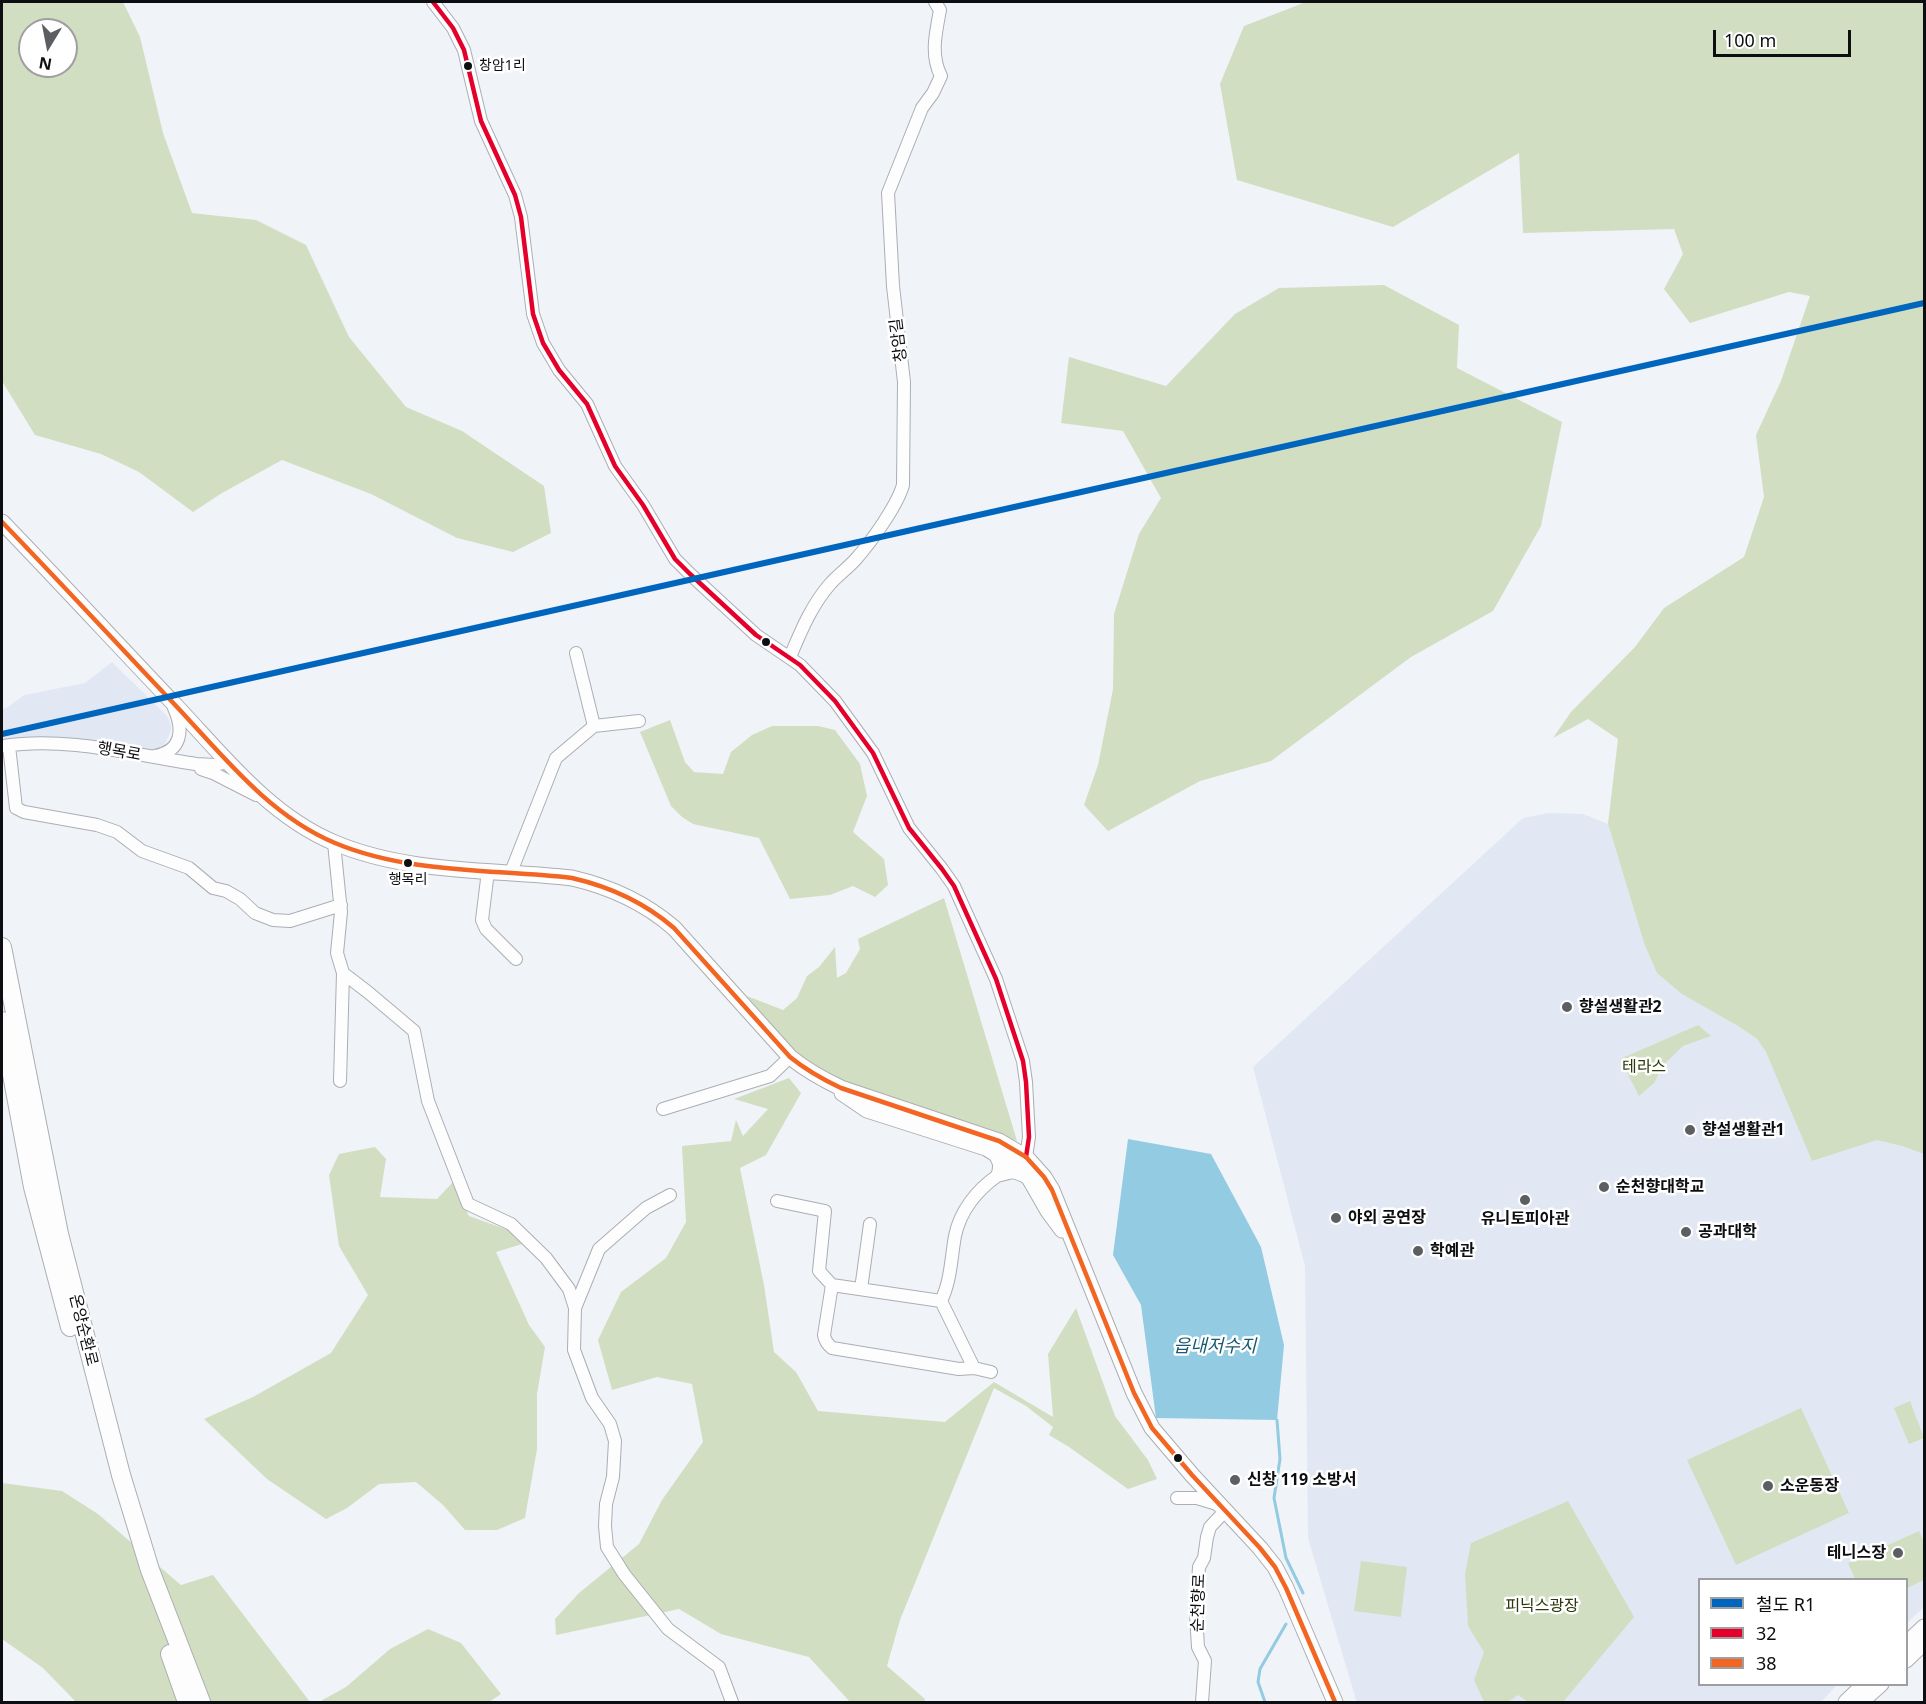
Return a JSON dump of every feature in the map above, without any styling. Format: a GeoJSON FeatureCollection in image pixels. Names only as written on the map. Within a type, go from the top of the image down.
{"type":"FeatureCollection","features":[{"type":"Feature","properties":{"kind":"highway","name":"온양순환로"},"geometry":{"type":"LineString","coordinates":[[2,947],[59,1234],[121,1475],[150,1570],[201,1702]]}},
{"type":"Feature","properties":{"kind":"highway","name":"온양순환로"},"geometry":{"type":"LineString","coordinates":[[2,1021],[33,1187],[96,1427],[137,1561],[187,1702]]}},
{"type":"Feature","properties":{"kind":"main road"},"geometry":{"type":"LineString","coordinates":[[2,522],[228,762],[274,806],[302,826],[334,843],[399,862],[572,878],[616,891],[656,913],[690,944],[790,1057],[867,1110],[986,1148],[1015,1166],[1029,1178],[1048,1211],[1077,1252]]}},
{"type":"Feature","properties":{"kind":"main road"},"geometry":{"type":"LineString","coordinates":[[822,1079],[841,1088],[999,1141],[1026,1157],[1044,1177],[1052,1190],[1134,1393],[1152,1428],[1275,1567],[1335,1702]]}},
{"type":"Feature","properties":{"kind":"main road"},"geometry":{"type":"LineString","coordinates":[[1908,1658],[1919,1646],[1924,1627]]}},
{"type":"Feature","properties":{"kind":"main road"},"geometry":{"type":"LineString","coordinates":[[1846,1702],[1863,1686]]}},
{"type":"Feature","properties":{"kind":"main road"},"geometry":{"type":"LineString","coordinates":[[1861,1702],[1879,1686]]}},
{"type":"Feature","properties":{"kind":"street"},"geometry":{"type":"LineString","coordinates":[[433,2],[453,28],[464,50],[481,121],[515,195],[521,217],[533,314],[543,343],[560,370],[587,404],[615,466],[643,506],[675,559],[756,635],[800,665],[835,701],[864,740],[880,767],[903,818],[942,869],[962,903],[996,979],[1023,1061],[1029,1137],[1026,1157]]}},
{"type":"Feature","properties":{"kind":"street","name":"창암길"},"geometry":{"type":"LineString","coordinates":[[790,657],[816,603],[830,584],[857,558],[869,542],[898,499],[903,485],[904,382],[893,286],[888,193],[922,108],[933,93],[941,76],[938,69],[935,40],[940,10],[935,2]]}},
{"type":"Feature","properties":{"kind":"street"},"geometry":{"type":"LineString","coordinates":[[576,653],[594,726]]}},
{"type":"Feature","properties":{"kind":"street"},"geometry":{"type":"LineString","coordinates":[[148,757],[166,754],[176,745],[180,735],[180,720],[172,702]]}},
{"type":"Feature","properties":{"kind":"street"},"geometry":{"type":"LineString","coordinates":[[511,872],[556,758],[594,726],[639,721]]}},
{"type":"Feature","properties":{"kind":"street","name":"행목로"},"geometry":{"type":"LineString","coordinates":[[228,762],[215,765],[177,761],[80,746],[31,744],[5,746],[16,808],[24,812],[97,825],[117,832],[142,851],[189,868],[207,885],[226,891],[240,899],[255,913],[273,920],[290,921],[341,905]]}},
{"type":"Feature","properties":{"kind":"street"},"geometry":{"type":"LineString","coordinates":[[177,761],[213,773],[241,786],[274,806]]}},
{"type":"Feature","properties":{"kind":"street"},"geometry":{"type":"LineString","coordinates":[[334,843],[341,905],[337,953],[343,973],[340,1081]]}},
{"type":"Feature","properties":{"kind":"street"},"geometry":{"type":"LineString","coordinates":[[488,871],[482,920],[486,929],[516,959]]}},
{"type":"Feature","properties":{"kind":"street"},"geometry":{"type":"LineString","coordinates":[[343,973],[414,1031],[428,1101],[468,1204],[511,1224],[546,1258],[570,1289],[575,1308],[574,1350],[592,1398],[610,1424],[615,1441],[614,1477],[606,1504],[607,1547],[624,1574],[668,1629],[719,1667],[732,1702]]}},
{"type":"Feature","properties":{"kind":"street"},"geometry":{"type":"LineString","coordinates":[[663,1109],[770,1076],[790,1057]]}},
{"type":"Feature","properties":{"kind":"street"},"geometry":{"type":"LineString","coordinates":[[986,1148],[1000,1164],[997,1176]]}},
{"type":"Feature","properties":{"kind":"street"},"geometry":{"type":"LineString","coordinates":[[941,1300],[948,1286],[957,1228],[970,1200],[985,1184],[997,1176],[1012,1172],[1029,1178]]}},
{"type":"Feature","properties":{"kind":"street"},"geometry":{"type":"LineString","coordinates":[[575,1308],[599,1249],[646,1208],[670,1195]]}},
{"type":"Feature","properties":{"kind":"street"},"geometry":{"type":"LineString","coordinates":[[777,1201],[825,1211],[819,1271],[832,1285],[941,1300]]}},
{"type":"Feature","properties":{"kind":"street"},"geometry":{"type":"LineString","coordinates":[[861,1289],[870,1224]]}},
{"type":"Feature","properties":{"kind":"street"},"geometry":{"type":"LineString","coordinates":[[832,1285],[824,1335],[827,1345],[832,1348],[959,1369],[974,1368],[991,1372]]}},
{"type":"Feature","properties":{"kind":"street"},"geometry":{"type":"LineString","coordinates":[[941,1300],[974,1368]]}},
{"type":"Feature","properties":{"kind":"street"},"geometry":{"type":"LineString","coordinates":[[1177,1498],[1197,1498],[1223,1508]]}},
{"type":"Feature","properties":{"kind":"street","name":"순천향로"},"geometry":{"type":"LineString","coordinates":[[1202,1702],[1205,1661],[1198,1647],[1196,1615],[1199,1568],[1204,1558],[1210,1527],[1223,1508]]}},
{"type":"Feature","properties":{"kind":"shaded area"},"geometry":{"type":"Polygon","coordinates":[[[112,662],[167,716],[171,731],[164,746],[151,753],[93,741],[28,738],[2,741],[2,709],[24,695],[85,683],[112,662]]]}},
{"type":"Feature","properties":{"kind":"shaded area","name":"순천향대학교"},"geometry":{"type":"Polygon","coordinates":[[[1548,813],[1583,814],[1608,824],[1644,943],[1738,1026],[1757,1039],[1766,1052],[1924,1053],[1924,1607],[1908,1622],[1908,1578],[1698,1578],[1698,1686],[1836,1686],[1821,1702],[1357,1702],[1356,1700],[1308,1538],[1305,1266],[1253,1067],[1523,818],[1548,813]]]}},
{"type":"Feature","properties":{"kind":"green space"},"geometry":{"type":"Polygon","coordinates":[[[2,2],[123,2],[140,37],[163,133],[192,213],[256,220],[306,245],[349,337],[406,407],[462,431],[544,486],[551,533],[513,552],[457,538],[371,494],[282,460],[193,512],[139,472],[101,454],[35,435],[2,381],[2,2]]]}},
{"type":"Feature","properties":{"kind":"green space"},"geometry":{"type":"Polygon","coordinates":[[[1306,2],[1924,2],[1924,1154],[1877,1140],[1812,1161],[1766,1052],[1757,1039],[1682,994],[1657,973],[1644,943],[1608,824],[1618,739],[1588,719],[1553,738],[1571,712],[1635,647],[1664,608],[1744,557],[1764,497],[1756,435],[1781,381],[1810,296],[1789,292],[1690,323],[1664,289],[1683,254],[1674,229],[1523,233],[1519,153],[1393,227],[1237,180],[1220,84],[1244,26],[1306,2]]]}},
{"type":"Feature","properties":{"kind":"green space"},"geometry":{"type":"Polygon","coordinates":[[[1384,285],[1459,325],[1457,368],[1562,422],[1541,526],[1493,611],[1411,657],[1271,761],[1200,781],[1108,831],[1084,805],[1098,765],[1113,689],[1114,614],[1139,534],[1161,498],[1123,431],[1061,423],[1069,357],[1166,386],[1235,314],[1279,288],[1384,285]]]}},
{"type":"Feature","properties":{"kind":"green space"},"geometry":{"type":"Polygon","coordinates":[[[670,720],[685,762],[694,772],[723,774],[731,752],[752,735],[772,726],[818,726],[835,730],[860,764],[867,796],[853,832],[884,859],[888,885],[875,897],[853,886],[830,895],[790,899],[759,838],[693,824],[671,806],[640,732],[670,720]]]}},
{"type":"Feature","properties":{"kind":"green space"},"geometry":{"type":"Polygon","coordinates":[[[944,898],[1017,1141],[833,1077],[794,1051],[747,996],[783,1010],[797,998],[807,976],[819,967],[835,947],[837,978],[846,973],[860,949],[858,939],[944,898]]]}},
{"type":"Feature","properties":{"kind":"green space","name":"테라스"},"geometry":{"type":"Polygon","coordinates":[[[1698,1025],[1711,1036],[1683,1046],[1661,1067],[1655,1082],[1639,1096],[1620,1059],[1698,1025]]]}},
{"type":"Feature","properties":{"kind":"green space"},"geometry":{"type":"Polygon","coordinates":[[[789,1078],[801,1093],[766,1155],[740,1168],[764,1285],[774,1352],[796,1372],[818,1411],[945,1422],[994,1382],[1053,1417],[1048,1354],[1076,1308],[1115,1416],[1148,1460],[1157,1479],[1128,1489],[1049,1435],[1053,1427],[1026,1406],[994,1388],[900,1620],[887,1666],[925,1699],[924,1702],[850,1702],[809,1657],[721,1634],[679,1609],[556,1635],[555,1619],[579,1593],[639,1544],[662,1500],[703,1442],[692,1384],[657,1377],[612,1390],[598,1340],[621,1292],[666,1258],[686,1222],[682,1146],[731,1141],[736,1120],[743,1136],[768,1109],[734,1099],[789,1078]]]}},
{"type":"Feature","properties":{"kind":"green space"},"geometry":{"type":"Polygon","coordinates":[[[375,1147],[386,1159],[380,1197],[437,1199],[453,1182],[469,1216],[508,1230],[522,1244],[496,1252],[529,1325],[545,1347],[537,1394],[537,1449],[525,1518],[497,1530],[465,1530],[443,1505],[416,1482],[379,1484],[347,1508],[326,1519],[267,1479],[204,1419],[253,1397],[331,1353],[368,1295],[339,1246],[329,1175],[339,1154],[375,1147]]]}},
{"type":"Feature","properties":{"kind":"green space"},"geometry":{"type":"Polygon","coordinates":[[[1910,1401],[1924,1438],[1909,1444],[1894,1408],[1910,1401]]]}},
{"type":"Feature","properties":{"kind":"green space","name":"소운동장"},"geometry":{"type":"Polygon","coordinates":[[[1801,1408],[1849,1513],[1736,1565],[1687,1460],[1801,1408]]]}},
{"type":"Feature","properties":{"kind":"green space"},"geometry":{"type":"Polygon","coordinates":[[[2,1483],[62,1491],[98,1514],[181,1585],[213,1575],[310,1702],[76,1702],[43,1668],[2,1639],[2,1483]]]}},
{"type":"Feature","properties":{"kind":"green space","name":"피닉스광장"},"geometry":{"type":"Polygon","coordinates":[[[1568,1501],[1634,1617],[1563,1702],[1528,1702],[1518,1695],[1508,1702],[1484,1702],[1474,1680],[1484,1652],[1468,1626],[1465,1574],[1471,1543],[1568,1501]]]}},
{"type":"Feature","properties":{"kind":"green space","name":"테니스장"},"geometry":{"type":"Polygon","coordinates":[[[1919,1531],[1924,1542],[1924,1580],[1908,1588],[1908,1578],[1855,1578],[1848,1563],[1919,1531]]]}},
{"type":"Feature","properties":{"kind":"green space"},"geometry":{"type":"Polygon","coordinates":[[[1361,1561],[1407,1567],[1401,1617],[1354,1611],[1361,1561]]]}},
{"type":"Feature","properties":{"kind":"green space"},"geometry":{"type":"Polygon","coordinates":[[[428,1629],[461,1643],[501,1694],[489,1702],[319,1702],[346,1687],[390,1649],[428,1629]]]}},
{"type":"Feature","properties":{"kind":"water","name":"읍내저수지"},"geometry":{"type":"Polygon","coordinates":[[[1128,1139],[1211,1154],[1261,1247],[1284,1345],[1277,1420],[1156,1418],[1141,1305],[1113,1255],[1128,1139]]]}},
{"type":"Feature","properties":{"kind":"waterway"},"geometry":{"type":"LineString","coordinates":[[1277,1420],[1280,1459],[1274,1498],[1286,1558],[1303,1593]]}},
{"type":"Feature","properties":{"kind":"waterway"},"geometry":{"type":"LineString","coordinates":[[1265,1702],[1258,1682],[1260,1669],[1286,1624]]}},
{"type":"Feature","properties":{"kind":"rail line","name":"R1"},"geometry":{"type":"LineString","coordinates":[[2,734],[1924,303]]}},
{"type":"Feature","properties":{"kind":"transit line","name":"32"},"geometry":{"type":"LineString","coordinates":[[433,2],[453,28],[464,50],[481,121],[515,195],[521,217],[533,314],[543,343],[559,370],[587,404],[615,466],[643,505],[675,559],[756,635],[800,665],[835,701],[873,753],[909,828],[954,886],[996,979],[1023,1061],[1029,1137],[1026,1157]]}},
{"type":"Feature","properties":{"kind":"transit line","name":"38"},"geometry":{"type":"LineString","coordinates":[[2,522],[249,784],[311,831],[335,843],[392,860],[452,869],[572,878],[626,897],[651,910],[674,928],[790,1057],[808,1070],[841,1088],[999,1141],[1026,1157],[1052,1190],[1134,1393],[1152,1428],[1275,1567],[1335,1702]]}},
{"type":"Feature","properties":{"kind":"place","name":"창암1리"},"geometry":{"type":"Point","coordinates":[468,66]}},
{"type":"Feature","properties":{"kind":"place","name":"행목리"},"geometry":{"type":"Point","coordinates":[408,863]}},
{"type":"Feature","properties":{"kind":"place","name":"향설생활관2"},"geometry":{"type":"Point","coordinates":[1567,1007]}},
{"type":"Feature","properties":{"kind":"place","name":"향설생활관1"},"geometry":{"type":"Point","coordinates":[1690,1130]}},
{"type":"Feature","properties":{"kind":"place","name":"순천향대학교"},"geometry":{"type":"Point","coordinates":[1604,1187]}},
{"type":"Feature","properties":{"kind":"place","name":"유니토피아관"},"geometry":{"type":"Point","coordinates":[1525,1200]}},
{"type":"Feature","properties":{"kind":"place","name":"야외 공연장"},"geometry":{"type":"Point","coordinates":[1336,1218]}},
{"type":"Feature","properties":{"kind":"place","name":"공과대학"},"geometry":{"type":"Point","coordinates":[1686,1232]}},
{"type":"Feature","properties":{"kind":"place","name":"학예관"},"geometry":{"type":"Point","coordinates":[1418,1251]}},
{"type":"Feature","properties":{"kind":"place","name":"신창 119 소방서"},"geometry":{"type":"Point","coordinates":[1235,1480]}},
{"type":"Feature","properties":{"kind":"place","name":"소운동장"},"geometry":{"type":"Point","coordinates":[1768,1486]}},
{"type":"Feature","properties":{"kind":"place","name":"테니스장"},"geometry":{"type":"Point","coordinates":[1898,1553]}}]}
